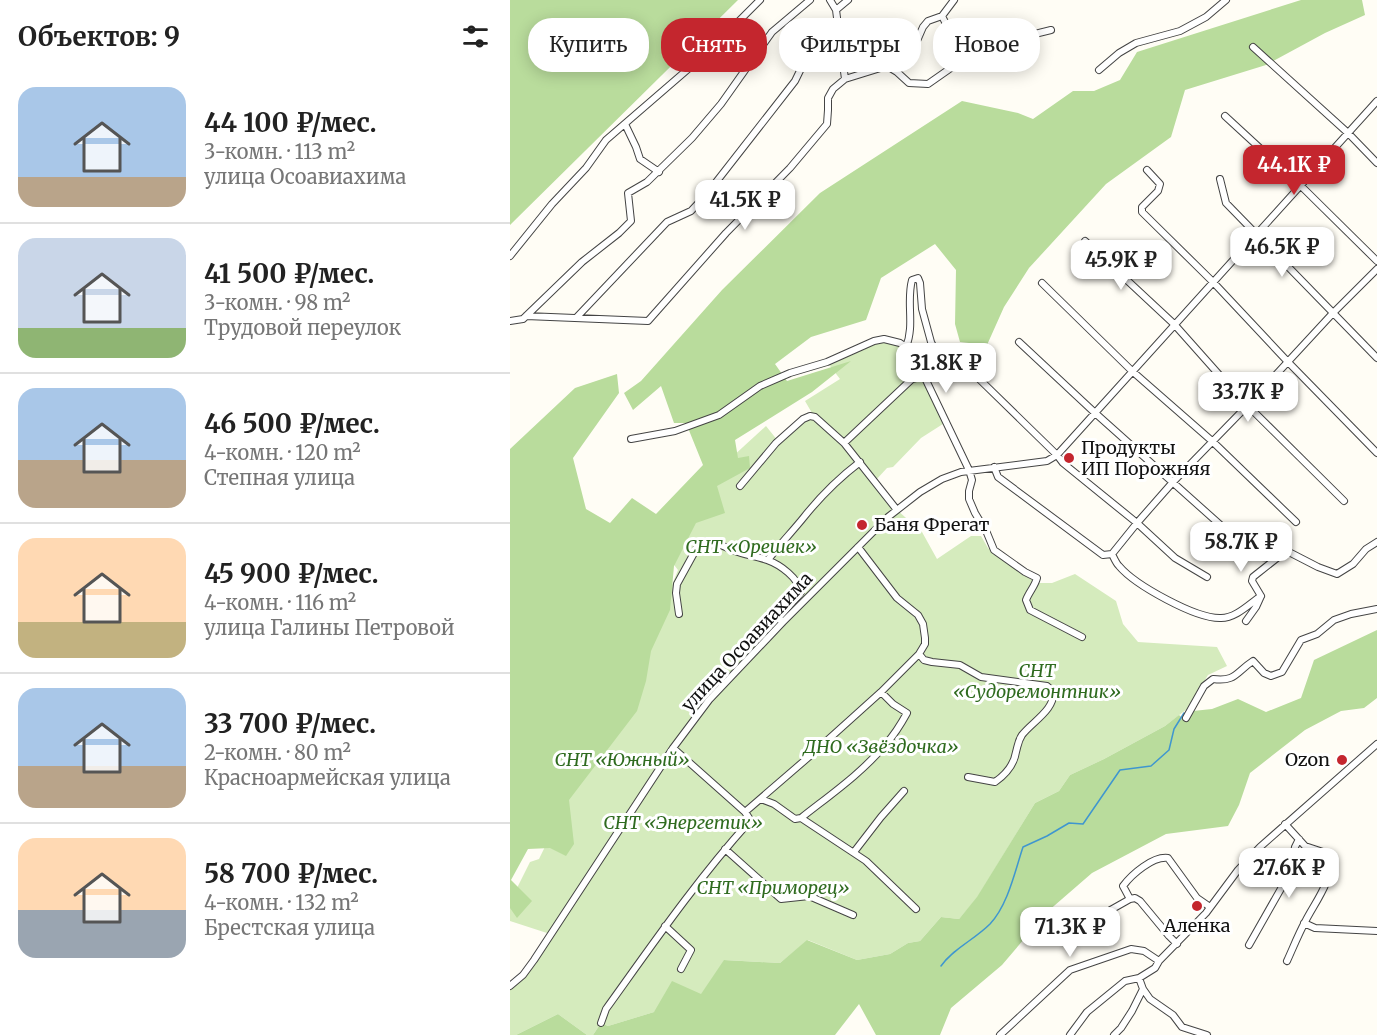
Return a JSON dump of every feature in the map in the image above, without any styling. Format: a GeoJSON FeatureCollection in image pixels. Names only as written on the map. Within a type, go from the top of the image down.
{"type":"FeatureCollection","features":[{"type":"Feature","properties":{"kind":"street"},"geometry":{"type":"LineString","coordinates":[[510,256],[552,204],[586,168],[606,140],[709,51],[760,0]]}},
{"type":"Feature","properties":{"kind":"street"},"geometry":{"type":"LineString","coordinates":[[510,321],[523,320],[582,262],[631,221],[628,193],[659,172],[692,138],[721,104],[772,32],[810,0]]}},
{"type":"Feature","properties":{"kind":"street"},"geometry":{"type":"LineString","coordinates":[[830,0],[836,10],[837,18]]}},
{"type":"Feature","properties":{"kind":"street"},"geometry":{"type":"LineString","coordinates":[[836,10],[848,0]]}},
{"type":"Feature","properties":{"kind":"street"},"geometry":{"type":"LineString","coordinates":[[921,32],[928,21],[942,16],[954,0]]}},
{"type":"Feature","properties":{"kind":"street"},"geometry":{"type":"LineString","coordinates":[[1099,70],[1119,53],[1136,43],[1180,31],[1206,17],[1226,0]]}},
{"type":"Feature","properties":{"kind":"street"},"geometry":{"type":"LineString","coordinates":[[1040,33],[1051,30]]}},
{"type":"Feature","properties":{"kind":"street"},"geometry":{"type":"LineString","coordinates":[[1252,47],[1348,133],[1377,163]]}},
{"type":"Feature","properties":{"kind":"street"},"geometry":{"type":"LineString","coordinates":[[526,316],[648,321],[726,233],[790,168],[826,124],[828,98],[833,89],[845,79],[886,66],[909,83],[928,84],[945,72]]}},
{"type":"Feature","properties":{"kind":"street"},"geometry":{"type":"LineString","coordinates":[[576,318],[667,222],[691,211],[706,195],[795,81],[799,72]]}},
{"type":"Feature","properties":{"kind":"street"},"geometry":{"type":"LineString","coordinates":[[844,72],[845,79]]}},
{"type":"Feature","properties":{"kind":"street"},"geometry":{"type":"LineString","coordinates":[[1057,455],[1377,101]]}},
{"type":"Feature","properties":{"kind":"street"},"geometry":{"type":"LineString","coordinates":[[1225,116],[1300,185],[1377,261]]}},
{"type":"Feature","properties":{"kind":"street"},"geometry":{"type":"LineString","coordinates":[[625,124],[640,159],[659,172]]}},
{"type":"Feature","properties":{"kind":"street"},"geometry":{"type":"LineString","coordinates":[[1147,170],[1160,184],[1158,191],[1142,207],[1142,212],[1213,282],[1377,453]]}},
{"type":"Feature","properties":{"kind":"street"},"geometry":{"type":"LineString","coordinates":[[1220,179],[1226,203],[1377,358]]}},
{"type":"Feature","properties":{"kind":"street"},"geometry":{"type":"LineString","coordinates":[[1085,241],[1174,324],[1248,405],[1344,501]]}},
{"type":"Feature","properties":{"kind":"street"},"geometry":{"type":"LineString","coordinates":[[994,467],[998,477],[1103,555],[1112,554],[1173,482],[1377,269]]}},
{"type":"Feature","properties":{"kind":"street"},"geometry":{"type":"LineString","coordinates":[[906,347],[911,324],[910,288],[912,280],[918,278],[921,283],[922,309],[935,350],[947,357],[957,368],[973,373],[1063,463],[1137,523],[1175,558],[1207,577]]}},
{"type":"Feature","properties":{"kind":"street"},"geometry":{"type":"LineString","coordinates":[[1042,283],[1296,522]]}},
{"type":"Feature","properties":{"kind":"street"},"geometry":{"type":"LineString","coordinates":[[631,439],[675,431],[718,415],[760,386],[790,373],[827,362],[874,341],[884,339],[900,343],[906,347],[924,376],[969,470],[972,480],[969,499],[994,550],[1024,572],[1037,578],[1026,600],[1030,610],[1082,637]]}},
{"type":"Feature","properties":{"kind":"street"},"geometry":{"type":"LineString","coordinates":[[1019,342],[1254,555],[1261,558],[1276,555],[1285,550],[1337,574],[1353,564],[1366,549],[1377,542]]}},
{"type":"Feature","properties":{"kind":"street"},"geometry":{"type":"LineString","coordinates":[[844,443],[912,378],[924,376]]}},
{"type":"Feature","properties":{"kind":"street"},"geometry":{"type":"LineString","coordinates":[[740,486],[776,443],[803,419],[810,416],[815,417],[844,443],[897,510]]}},
{"type":"Feature","properties":{"kind":"street","name":"улица Осоавиахима"},"geometry":{"type":"LineString","coordinates":[[510,986],[523,975],[534,960],[673,748],[709,700],[888,517],[920,492],[942,479],[969,470],[1047,461],[1057,455]]}},
{"type":"Feature","properties":{"kind":"street"},"geometry":{"type":"LineString","coordinates":[[768,560],[814,504],[846,472],[860,462]]}},
{"type":"Feature","properties":{"kind":"street"},"geometry":{"type":"LineString","coordinates":[[680,614],[676,593],[678,584],[699,544],[708,541],[768,560],[787,572],[800,585],[801,592],[779,617],[782,623]]}},
{"type":"Feature","properties":{"kind":"street"},"geometry":{"type":"LineString","coordinates":[[745,812],[881,692],[919,654],[925,644],[923,624],[918,615],[897,598],[858,547]]}},
{"type":"Feature","properties":{"kind":"street"},"geometry":{"type":"LineString","coordinates":[[1112,554],[1119,566],[1161,596],[1195,612],[1221,618],[1234,616],[1261,596]]}},
{"type":"Feature","properties":{"kind":"street"},"geometry":{"type":"LineString","coordinates":[[1261,596],[1252,580],[1253,577],[1277,558],[1276,555]]}},
{"type":"Feature","properties":{"kind":"street"},"geometry":{"type":"LineString","coordinates":[[1246,621],[1261,596]]}},
{"type":"Feature","properties":{"kind":"street"},"geometry":{"type":"LineString","coordinates":[[1186,718],[1204,686],[1213,679],[1226,681],[1253,661],[1264,673],[1271,676],[1282,672],[1301,640],[1317,634],[1334,620],[1377,609]]}},
{"type":"Feature","properties":{"kind":"street"},"geometry":{"type":"LineString","coordinates":[[919,654],[924,660],[960,665],[981,677],[1047,686],[1053,691],[1054,696],[1048,708],[1018,742],[1013,761],[1004,776],[995,782],[968,777]]}},
{"type":"Feature","properties":{"kind":"street"},"geometry":{"type":"LineString","coordinates":[[761,799],[774,804],[795,819],[801,818],[859,772],[887,744],[907,713],[892,704],[881,692]]}},
{"type":"Feature","properties":{"kind":"street"},"geometry":{"type":"LineString","coordinates":[[1070,1035],[1087,1012],[1125,981],[1139,978],[1155,968],[1260,847],[1377,744]]}},
{"type":"Feature","properties":{"kind":"street"},"geometry":{"type":"LineString","coordinates":[[601,1023],[606,1009],[665,926],[749,822],[745,812],[673,748]]}},
{"type":"Feature","properties":{"kind":"street"},"geometry":{"type":"LineString","coordinates":[[854,852],[904,791]]}},
{"type":"Feature","properties":{"kind":"street"},"geometry":{"type":"LineString","coordinates":[[801,818],[866,861],[916,909]]}},
{"type":"Feature","properties":{"kind":"street"},"geometry":{"type":"LineString","coordinates":[[1285,824],[1305,846],[1326,853],[1331,863],[1327,883],[1304,923],[1287,961]]}},
{"type":"Feature","properties":{"kind":"street"},"geometry":{"type":"LineString","coordinates":[[1249,945],[1291,871],[1295,847],[1299,839]]}},
{"type":"Feature","properties":{"kind":"street"},"geometry":{"type":"LineString","coordinates":[[725,849],[782,899],[809,896],[853,915]]}},
{"type":"Feature","properties":{"kind":"street"},"geometry":{"type":"LineString","coordinates":[[1130,899],[1123,886],[1129,878],[1155,859],[1164,857],[1168,858],[1197,898],[1210,907]]}},
{"type":"Feature","properties":{"kind":"street"},"geometry":{"type":"LineString","coordinates":[[1053,920],[1083,918],[1107,912],[1135,898],[1177,944]]}},
{"type":"Feature","properties":{"kind":"street"},"geometry":{"type":"LineString","coordinates":[[1304,923],[1315,928],[1377,931]]}},
{"type":"Feature","properties":{"kind":"street"},"geometry":{"type":"LineString","coordinates":[[665,926],[691,950],[681,969]]}},
{"type":"Feature","properties":{"kind":"street"},"geometry":{"type":"LineString","coordinates":[[1000,1035],[1070,970],[1131,949],[1144,951],[1159,961]]}},
{"type":"Feature","properties":{"kind":"street"},"geometry":{"type":"LineString","coordinates":[[1139,978],[1150,999],[1173,1015],[1182,1027],[1207,1035]]}},
{"type":"Feature","properties":{"kind":"street"},"geometry":{"type":"LineString","coordinates":[[1114,1035],[1132,1011],[1143,989]]}},
{"type":"Feature","properties":{"kind":"green space"},"geometry":{"type":"Polygon","coordinates":[[[510,0],[738,0],[720,18],[661,18],[661,72],[665,72],[510,225],[510,0]]]}},
{"type":"Feature","properties":{"kind":"green space"},"geometry":{"type":"Polygon","coordinates":[[[1301,0],[1362,0],[1365,15],[1325,33],[1266,65],[1185,90],[1171,137],[1106,184],[1029,268],[1004,307],[987,345],[960,342],[955,324],[956,270],[935,244],[881,278],[866,320],[811,337],[775,364],[787,381],[851,361],[812,392],[735,440],[738,458],[749,456],[750,468],[717,486],[725,513],[696,523],[674,566],[670,610],[651,651],[646,681],[637,711],[569,800],[574,844],[566,856],[550,848],[528,849],[511,880],[532,901],[517,918],[510,908],[510,449],[575,388],[617,374],[619,393],[573,458],[586,509],[610,523],[632,498],[656,514],[703,465],[686,423],[674,423],[661,386],[633,410],[624,393],[641,381],[722,290],[820,193],[962,101],[1018,113],[1033,119],[1073,91],[1094,91],[1120,80],[1137,52],[1301,0]]]}},
{"type":"Feature","properties":{"kind":"green space"},"geometry":{"type":"Polygon","coordinates":[[[884,339],[907,348],[946,422],[921,438],[893,467],[887,468],[875,481],[897,510],[922,532],[937,559],[971,536],[981,536],[988,548],[1036,583],[1052,583],[1075,574],[1116,601],[1123,624],[1138,642],[1217,647],[1227,666],[1208,675],[1187,709],[1165,726],[1070,775],[1059,791],[1035,803],[977,898],[959,919],[941,917],[920,941],[908,943],[890,954],[857,960],[808,940],[780,963],[725,960],[701,995],[608,1026],[601,1023],[593,1035],[587,1035],[558,1014],[516,1035],[510,1035],[510,986],[523,975],[550,934],[510,921],[510,902],[530,862],[539,859],[579,777],[620,716],[678,570],[653,538],[731,458],[766,426],[778,441],[810,416],[812,413],[805,401],[840,379],[827,362],[884,339]]]}},
{"type":"Feature","properties":{"kind":"green space"},"geometry":{"type":"Polygon","coordinates":[[[1377,630],[1377,698],[1364,708],[1341,711],[1305,730],[1250,773],[1239,805],[1228,826],[1166,834],[1092,873],[1047,912],[1002,965],[951,1008],[940,1035],[876,1035],[859,1004],[835,1035],[593,1035],[601,1023],[608,1026],[654,1012],[672,981],[701,994],[724,960],[780,963],[807,940],[857,960],[890,954],[908,943],[920,941],[941,917],[959,919],[977,897],[1035,803],[1059,791],[1070,775],[1165,726],[1179,715],[1185,720],[1193,711],[1212,709],[1238,699],[1266,712],[1301,698],[1314,660],[1377,630]]]}},
{"type":"Feature","properties":{"kind":"green space"},"geometry":{"type":"Polygon","coordinates":[[[558,1014],[587,1035],[516,1035],[558,1014]]]}},
{"type":"Feature","properties":{"kind":"waterway"},"geometry":{"type":"LineString","coordinates":[[941,966],[952,954],[984,930],[996,916],[1010,887],[1023,847],[1069,823],[1083,824],[1120,770],[1151,766],[1169,750],[1174,729],[1184,713]]}},
{"type":"Feature","properties":{"kind":"place","name":"Продукты ИП Порожняя"},"geometry":{"type":"Point","coordinates":[1069,458]}},
{"type":"Feature","properties":{"kind":"place","name":"Баня Фрегат"},"geometry":{"type":"Point","coordinates":[862,525]}},
{"type":"Feature","properties":{"kind":"place","name":"Ozon"},"geometry":{"type":"Point","coordinates":[1342,760]}},
{"type":"Feature","properties":{"kind":"place","name":"Аленка"},"geometry":{"type":"Point","coordinates":[1197,906]}},
{"type":"Feature","properties":{"kind":"park label","name":"СНТ «Орешек»"},"geometry":{"type":"Point","coordinates":[751,547]}},
{"type":"Feature","properties":{"kind":"park label","name":"СНТ «Судоремонтник»"},"geometry":{"type":"Point","coordinates":[1037,681]}},
{"type":"Feature","properties":{"kind":"park label","name":"ДНО «Звёздочка»"},"geometry":{"type":"Point","coordinates":[881,747]}},
{"type":"Feature","properties":{"kind":"park label","name":"СНТ «Южный»"},"geometry":{"type":"Point","coordinates":[622,760]}},
{"type":"Feature","properties":{"kind":"park label","name":"СНТ «Энергетик»"},"geometry":{"type":"Point","coordinates":[683,823]}},
{"type":"Feature","properties":{"kind":"park label","name":"СНТ «Приморец»"},"geometry":{"type":"Point","coordinates":[773,888]}}]}
